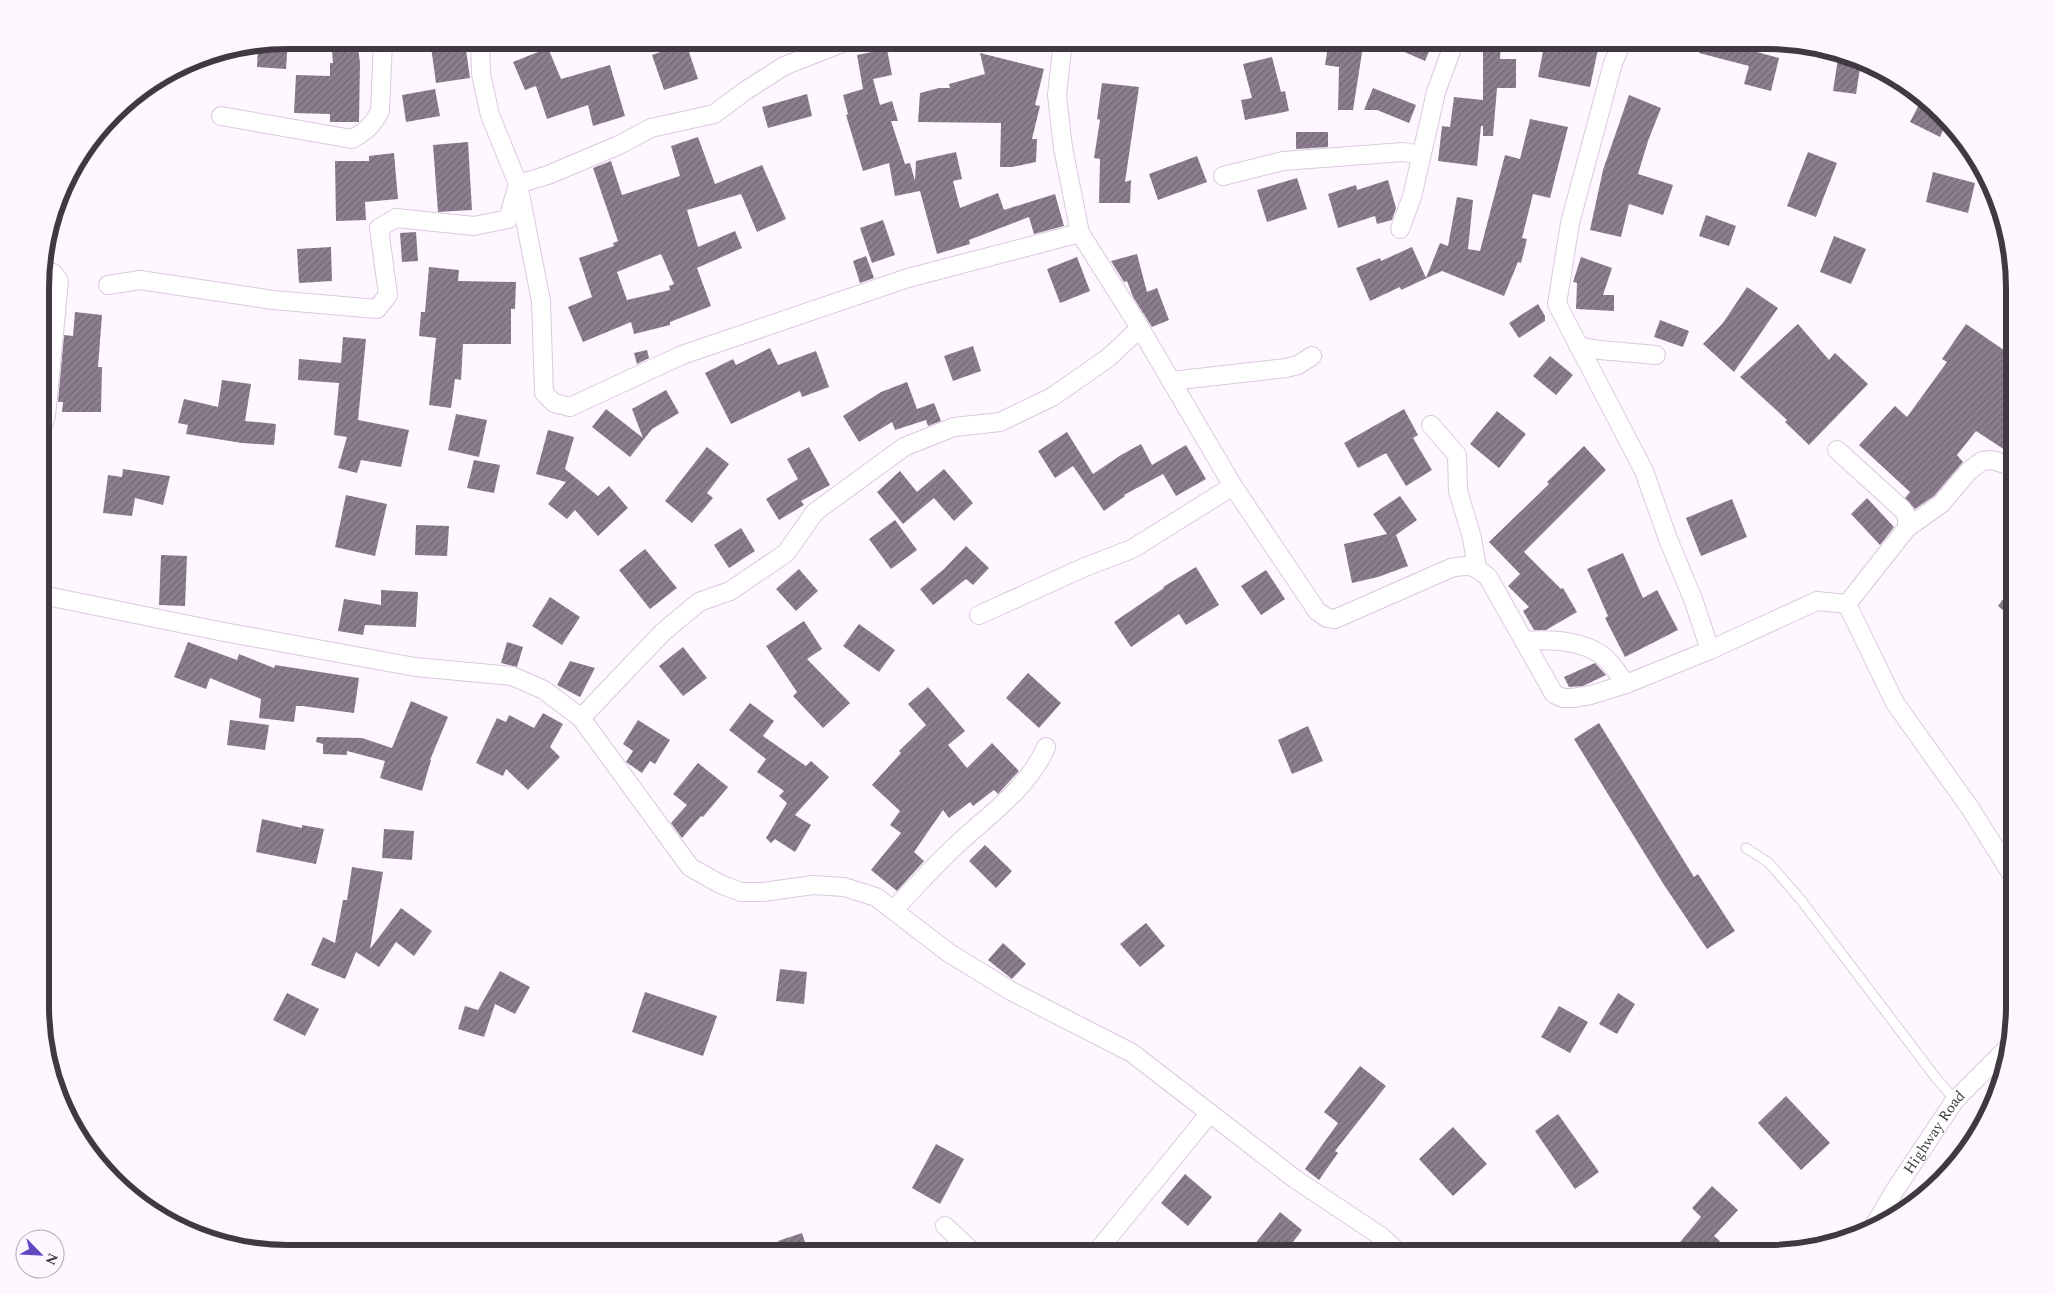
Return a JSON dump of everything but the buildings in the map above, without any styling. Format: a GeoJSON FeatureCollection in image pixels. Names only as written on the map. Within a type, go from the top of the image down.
{"type":"FeatureCollection","features":[{"type":"Feature","properties":{"kind":"street"},"geometry":{"type":"LineString","coordinates":[[221,116],[352,139],[367,131],[376,121],[380,111],[383,49]]}},
{"type":"Feature","properties":{"kind":"street"},"geometry":{"type":"LineString","coordinates":[[480,49],[481,74],[490,115],[518,184],[541,301],[544,393],[554,403],[570,407],[682,356],[908,278],[1080,234]]}},
{"type":"Feature","properties":{"kind":"street"},"geometry":{"type":"LineString","coordinates":[[518,184],[548,175],[651,128],[714,114],[745,90],[784,66],[827,49]]}},
{"type":"Feature","properties":{"kind":"street"},"geometry":{"type":"LineString","coordinates":[[1062,49],[1057,95],[1063,148],[1080,234],[1140,328],[1233,486],[1317,612],[1327,618],[1335,619],[1451,568],[1466,565],[1478,568],[1488,577],[1554,694],[1563,698],[1591,695],[1626,684],[1710,650],[1817,600],[1847,604]]}},
{"type":"Feature","properties":{"kind":"street"},"geometry":{"type":"LineString","coordinates":[[1400,228],[1412,197],[1436,92],[1452,49]]}},
{"type":"Feature","properties":{"kind":"street"},"geometry":{"type":"LineString","coordinates":[[1619,49],[1613,63],[1570,223],[1557,304],[1644,471],[1668,539],[1693,599],[1710,650]]}},
{"type":"Feature","properties":{"kind":"street"},"geometry":{"type":"LineString","coordinates":[[1223,176],[1283,161],[1403,152],[1421,155]]}},
{"type":"Feature","properties":{"kind":"street"},"geometry":{"type":"LineString","coordinates":[[108,285],[140,280],[273,300],[377,309],[388,295],[379,228],[396,218],[474,226],[508,219],[518,184]]}},
{"type":"Feature","properties":{"kind":"street"},"geometry":{"type":"LineString","coordinates":[[49,272],[53,273],[59,281],[49,385]]}},
{"type":"Feature","properties":{"kind":"street"},"geometry":{"type":"LineString","coordinates":[[581,718],[663,632],[699,602],[730,591],[786,553],[815,512],[904,447],[954,427],[1000,422],[1052,397],[1108,358],[1140,328]]}},
{"type":"Feature","properties":{"kind":"street"},"geometry":{"type":"LineString","coordinates":[[1578,346],[1656,355]]}},
{"type":"Feature","properties":{"kind":"street"},"geometry":{"type":"LineString","coordinates":[[1171,381],[1286,368],[1298,365],[1312,356]]}},
{"type":"Feature","properties":{"kind":"street"},"geometry":{"type":"LineString","coordinates":[[1431,425],[1457,455],[1458,491],[1472,538],[1478,568]]}},
{"type":"Feature","properties":{"kind":"street"},"geometry":{"type":"LineString","coordinates":[[1837,450],[1902,509],[1907,516],[1908,528]]}},
{"type":"Feature","properties":{"kind":"street"},"geometry":{"type":"LineString","coordinates":[[1847,604],[1908,528],[1941,504],[1969,471],[1982,461],[1992,460],[2006,464]]}},
{"type":"Feature","properties":{"kind":"street"},"geometry":{"type":"LineString","coordinates":[[979,615],[1085,567],[1132,549],[1233,486]]}},
{"type":"Feature","properties":{"kind":"street"},"geometry":{"type":"LineString","coordinates":[[49,596],[415,667],[512,676],[544,690],[581,718],[690,867],[720,884],[742,892],[763,892],[814,885],[844,887],[876,897],[949,953],[1011,991],[1132,1053],[1295,1180],[1382,1237],[1390,1245]]}},
{"type":"Feature","properties":{"kind":"street"},"geometry":{"type":"LineString","coordinates":[[1847,604],[1895,703],[1970,808],[2006,865]]}},
{"type":"Feature","properties":{"kind":"street"},"geometry":{"type":"LineString","coordinates":[[1524,641],[1547,639],[1579,645],[1604,657],[1626,684]]}},
{"type":"Feature","properties":{"kind":"street"},"geometry":{"type":"LineString","coordinates":[[893,910],[962,840],[1000,808],[1040,762],[1046,746]]}},
{"type":"Feature","properties":{"kind":"street","name":"Highway Road"},"geometry":{"type":"LineString","coordinates":[[1879,1218],[1955,1100],[2002,1053]]}},
{"type":"Feature","properties":{"kind":"street"},"geometry":{"type":"LineString","coordinates":[[1102,1245],[1210,1113]]}},
{"type":"Feature","properties":{"kind":"street"},"geometry":{"type":"LineString","coordinates":[[945,1226],[965,1245]]}},
{"type":"Feature","properties":{"kind":"lane"},"geometry":{"type":"LineString","coordinates":[[1746,848],[1769,863],[1801,900],[1936,1078],[1955,1100]]}}]}
